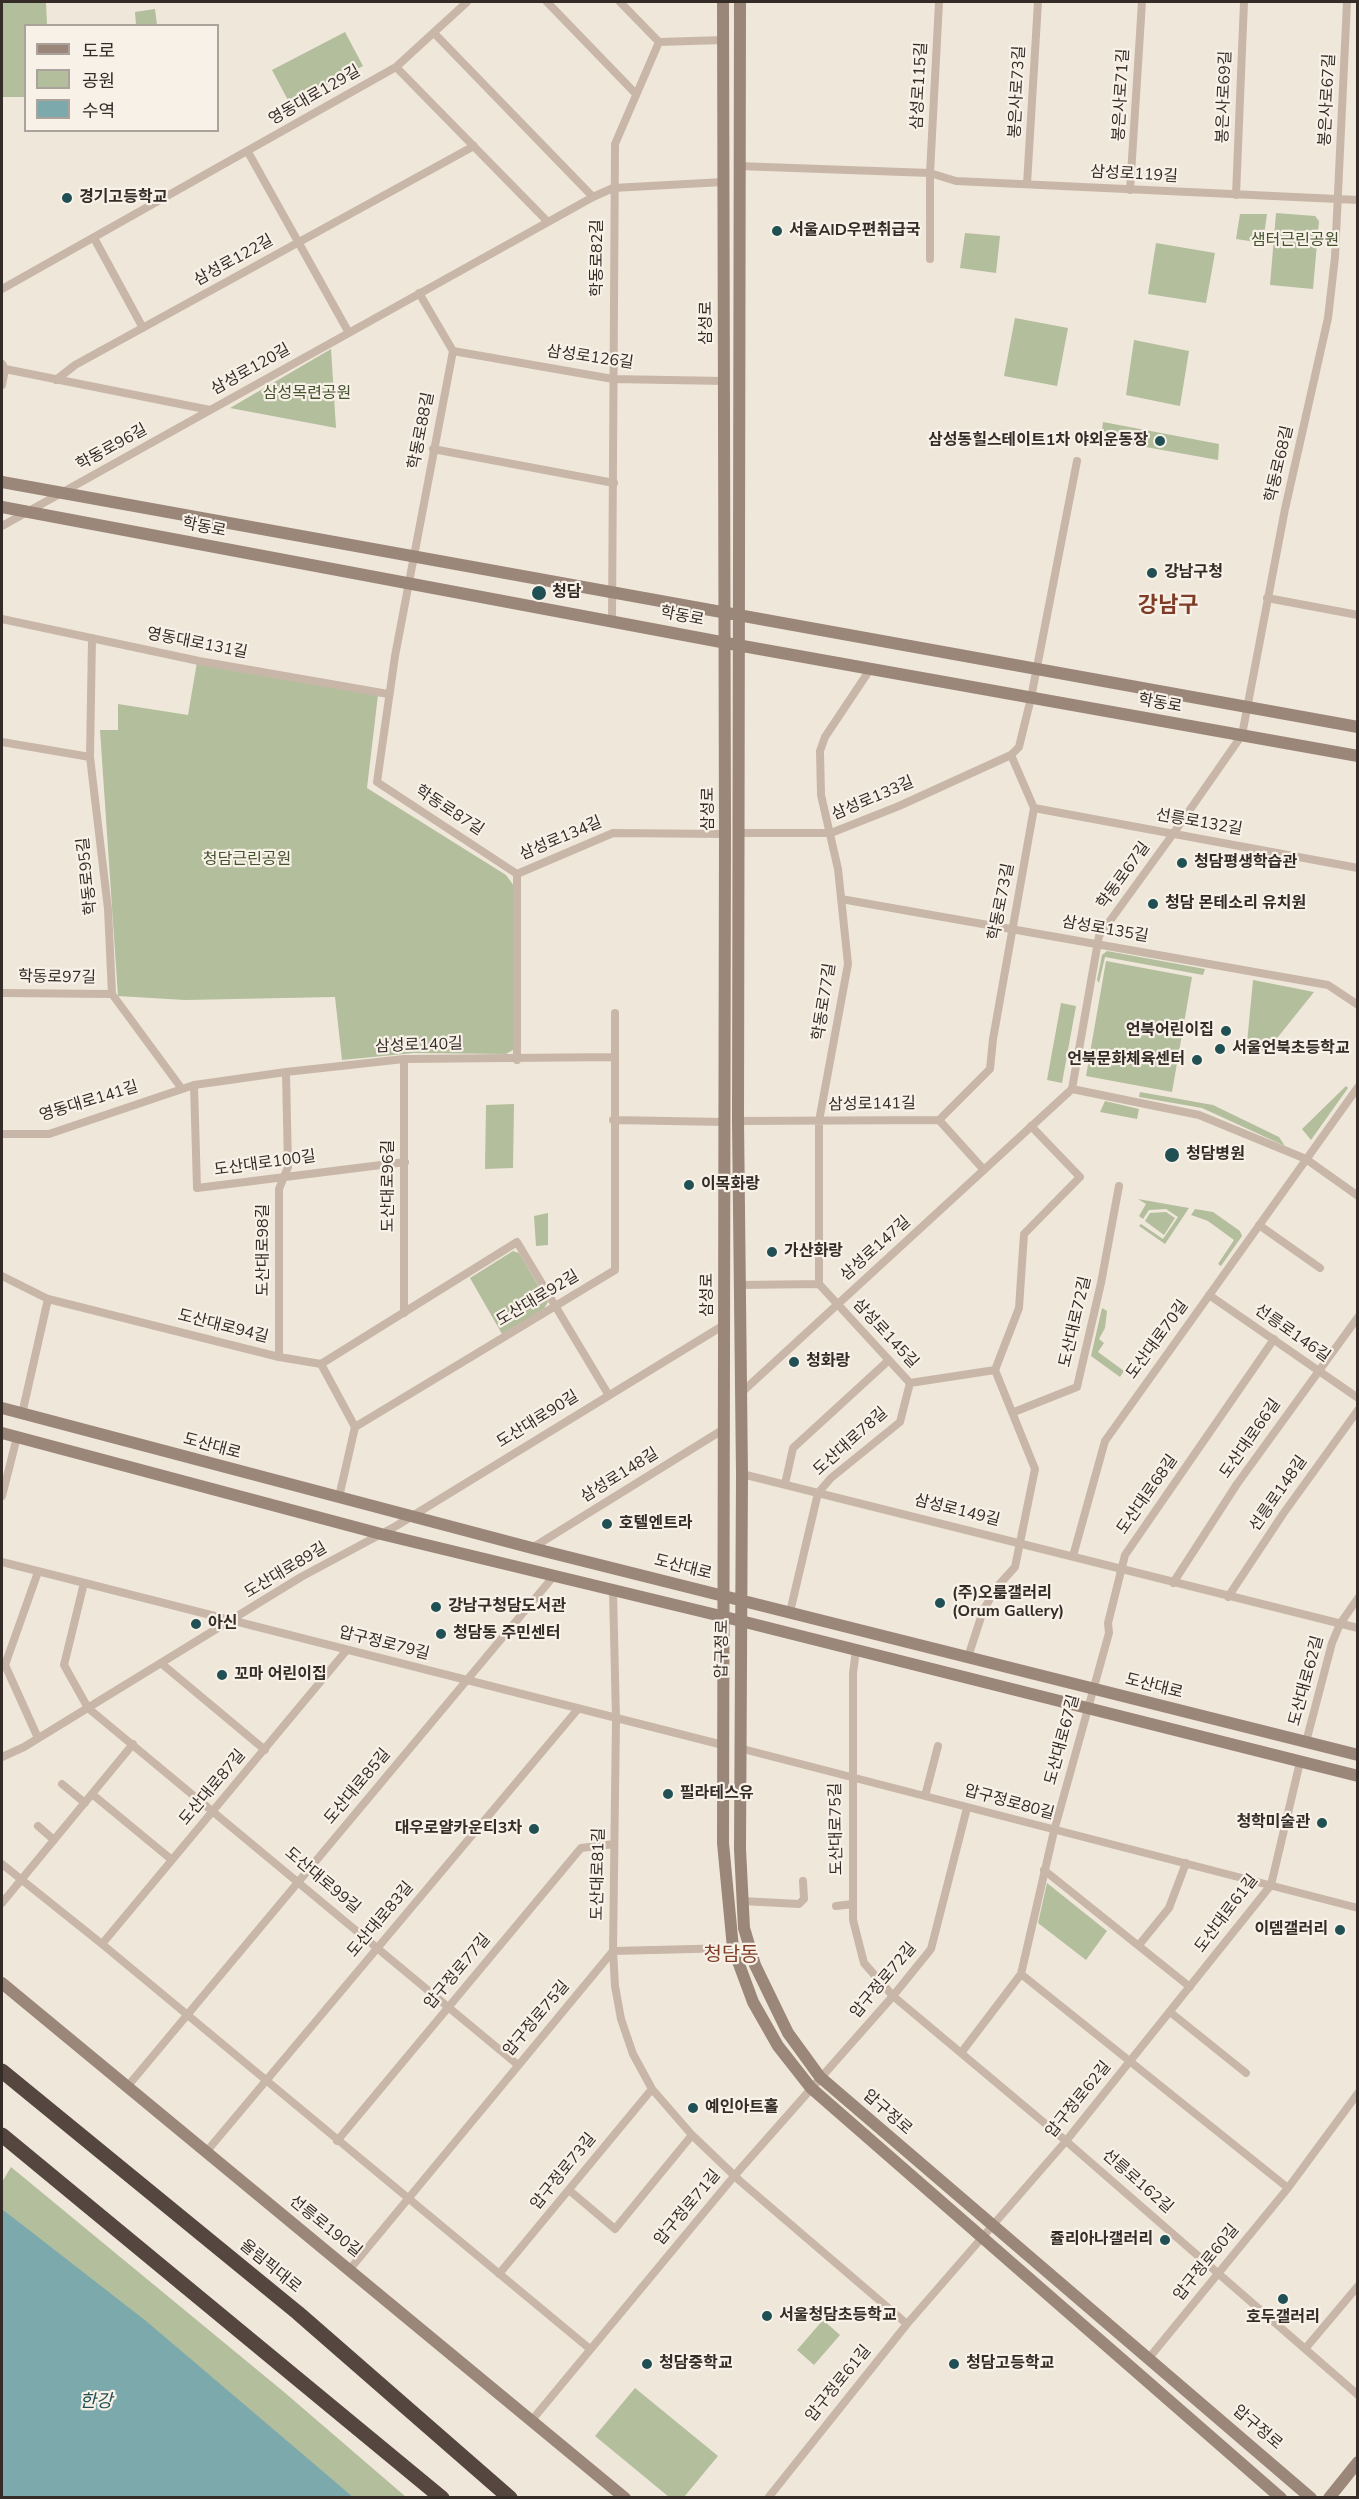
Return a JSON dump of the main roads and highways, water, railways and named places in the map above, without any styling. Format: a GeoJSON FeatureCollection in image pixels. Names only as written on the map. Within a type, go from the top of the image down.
{"type":"FeatureCollection","features":[{"type":"Feature","properties":{"kind":"highway","name":"올림픽대로"},"geometry":{"type":"LineString","coordinates":[[2,2071],[298,2313],[510,2498]]}},
{"type":"Feature","properties":{"kind":"highway"},"geometry":{"type":"LineString","coordinates":[[2,2135],[442,2498]]}},
{"type":"Feature","properties":{"kind":"main road","name":"삼성로"},"geometry":{"type":"LineString","coordinates":[[723,2],[725,1617]]}},
{"type":"Feature","properties":{"kind":"main road","name":"삼성로"},"geometry":{"type":"LineString","coordinates":[[740,2],[739,617],[737,645],[741,1599]]}},
{"type":"Feature","properties":{"kind":"main road","name":"학동로"},"geometry":{"type":"LineString","coordinates":[[2,482],[611,592],[1036,674],[1358,727]]}},
{"type":"Feature","properties":{"kind":"main road","name":"학동로"},"geometry":{"type":"LineString","coordinates":[[2,507],[737,645],[1358,756]]}},
{"type":"Feature","properties":{"kind":"main road","name":"도산대로"},"geometry":{"type":"LineString","coordinates":[[2,1408],[532,1548],[1358,1755]]}},
{"type":"Feature","properties":{"kind":"main road"},"geometry":{"type":"LineString","coordinates":[[2,1433],[381,1534],[725,1617],[1358,1776]]}},
{"type":"Feature","properties":{"kind":"main road","name":"압구정로"},"geometry":{"type":"LineString","coordinates":[[741,1599],[739,1748],[744,1928],[771,1999],[788,2033],[820,2077],[1311,2498]]}},
{"type":"Feature","properties":{"kind":"main road","name":"압구정로"},"geometry":{"type":"LineString","coordinates":[[725,1617],[723,1843],[733,1948],[753,2002],[778,2046],[811,2088],[1281,2498]]}},
{"type":"Feature","properties":{"kind":"main road","name":"선릉로190길"},"geometry":{"type":"LineString","coordinates":[[2,1983],[350,2268],[625,2498]]}},
{"type":"Feature","properties":{"kind":"main road"},"geometry":{"type":"LineString","coordinates":[[1329,2498],[1358,2462]]}},
{"type":"Feature","properties":{"kind":"water","name":"한강"},"geometry":{"type":"Polygon","coordinates":[[[2,2209],[146,2321],[353,2497],[2,2497],[2,2209]]]}},
{"type":"Feature","properties":{"kind":"place","name":"경기고등학교"},"geometry":{"type":"Point","coordinates":[67,198]}},
{"type":"Feature","properties":{"kind":"place","name":"서울AID우편취급국"},"geometry":{"type":"Point","coordinates":[777,231]}},
{"type":"Feature","properties":{"kind":"place","name":"삼성동힐스테이트1차 야외운동장"},"geometry":{"type":"Point","coordinates":[1160,441]}},
{"type":"Feature","properties":{"kind":"place","name":"강남구청"},"geometry":{"type":"Point","coordinates":[1152,573]}},
{"type":"Feature","properties":{"kind":"place","name":"청담"},"geometry":{"type":"Point","coordinates":[539,593]}},
{"type":"Feature","properties":{"kind":"place","name":"청담평생학습관"},"geometry":{"type":"Point","coordinates":[1182,863]}},
{"type":"Feature","properties":{"kind":"place","name":"청담 몬테소리 유치원"},"geometry":{"type":"Point","coordinates":[1153,904]}},
{"type":"Feature","properties":{"kind":"place","name":"언북어린이집"},"geometry":{"type":"Point","coordinates":[1226,1031]}},
{"type":"Feature","properties":{"kind":"place","name":"서울언북초등학교"},"geometry":{"type":"Point","coordinates":[1220,1049]}},
{"type":"Feature","properties":{"kind":"place","name":"언북문화체육센터"},"geometry":{"type":"Point","coordinates":[1197,1060]}},
{"type":"Feature","properties":{"kind":"place","name":"청담병원"},"geometry":{"type":"Point","coordinates":[1172,1155]}},
{"type":"Feature","properties":{"kind":"place","name":"이목화랑"},"geometry":{"type":"Point","coordinates":[689,1185]}},
{"type":"Feature","properties":{"kind":"place","name":"가산화랑"},"geometry":{"type":"Point","coordinates":[772,1252]}},
{"type":"Feature","properties":{"kind":"place","name":"청화랑"},"geometry":{"type":"Point","coordinates":[794,1362]}},
{"type":"Feature","properties":{"kind":"place","name":"호텔엔트라"},"geometry":{"type":"Point","coordinates":[607,1524]}},
{"type":"Feature","properties":{"kind":"place","name":"(주)오룸갤러리 (Orum Gallery)"},"geometry":{"type":"Point","coordinates":[940,1603]}},
{"type":"Feature","properties":{"kind":"place","name":"강남구청담도서관"},"geometry":{"type":"Point","coordinates":[436,1607]}},
{"type":"Feature","properties":{"kind":"place","name":"아신"},"geometry":{"type":"Point","coordinates":[196,1624]}},
{"type":"Feature","properties":{"kind":"place","name":"청담동 주민센터"},"geometry":{"type":"Point","coordinates":[441,1634]}},
{"type":"Feature","properties":{"kind":"place","name":"꼬마 어린이집"},"geometry":{"type":"Point","coordinates":[222,1675]}},
{"type":"Feature","properties":{"kind":"place","name":"필라테스유"},"geometry":{"type":"Point","coordinates":[668,1794]}},
{"type":"Feature","properties":{"kind":"place","name":"청학미술관"},"geometry":{"type":"Point","coordinates":[1322,1823]}},
{"type":"Feature","properties":{"kind":"place","name":"대우로얄카운티3차"},"geometry":{"type":"Point","coordinates":[534,1829]}},
{"type":"Feature","properties":{"kind":"place","name":"이뎀갤러리"},"geometry":{"type":"Point","coordinates":[1340,1930]}},
{"type":"Feature","properties":{"kind":"place","name":"예인아트홀"},"geometry":{"type":"Point","coordinates":[693,2108]}},
{"type":"Feature","properties":{"kind":"place","name":"쥴리아나갤러리"},"geometry":{"type":"Point","coordinates":[1165,2240]}},
{"type":"Feature","properties":{"kind":"place","name":"호두갤러리"},"geometry":{"type":"Point","coordinates":[1283,2299]}},
{"type":"Feature","properties":{"kind":"place","name":"서울청담초등학교"},"geometry":{"type":"Point","coordinates":[767,2316]}},
{"type":"Feature","properties":{"kind":"place","name":"청담중학교"},"geometry":{"type":"Point","coordinates":[647,2364]}},
{"type":"Feature","properties":{"kind":"place","name":"청담고등학교"},"geometry":{"type":"Point","coordinates":[954,2364]}},
{"type":"Feature","properties":{"kind":"district","name":"강남구"},"geometry":{"type":"Point","coordinates":[1168,607]}},
{"type":"Feature","properties":{"kind":"district","name":"청담동"},"geometry":{"type":"Point","coordinates":[731,1956]}},
{"type":"Feature","properties":{"kind":"park label","name":"샘터근린공원"},"geometry":{"type":"Point","coordinates":[1295,241]}},
{"type":"Feature","properties":{"kind":"park label","name":"삼성목련공원"},"geometry":{"type":"Point","coordinates":[307,394]}},
{"type":"Feature","properties":{"kind":"park label","name":"청담근린공원"},"geometry":{"type":"Point","coordinates":[247,860]}}]}
